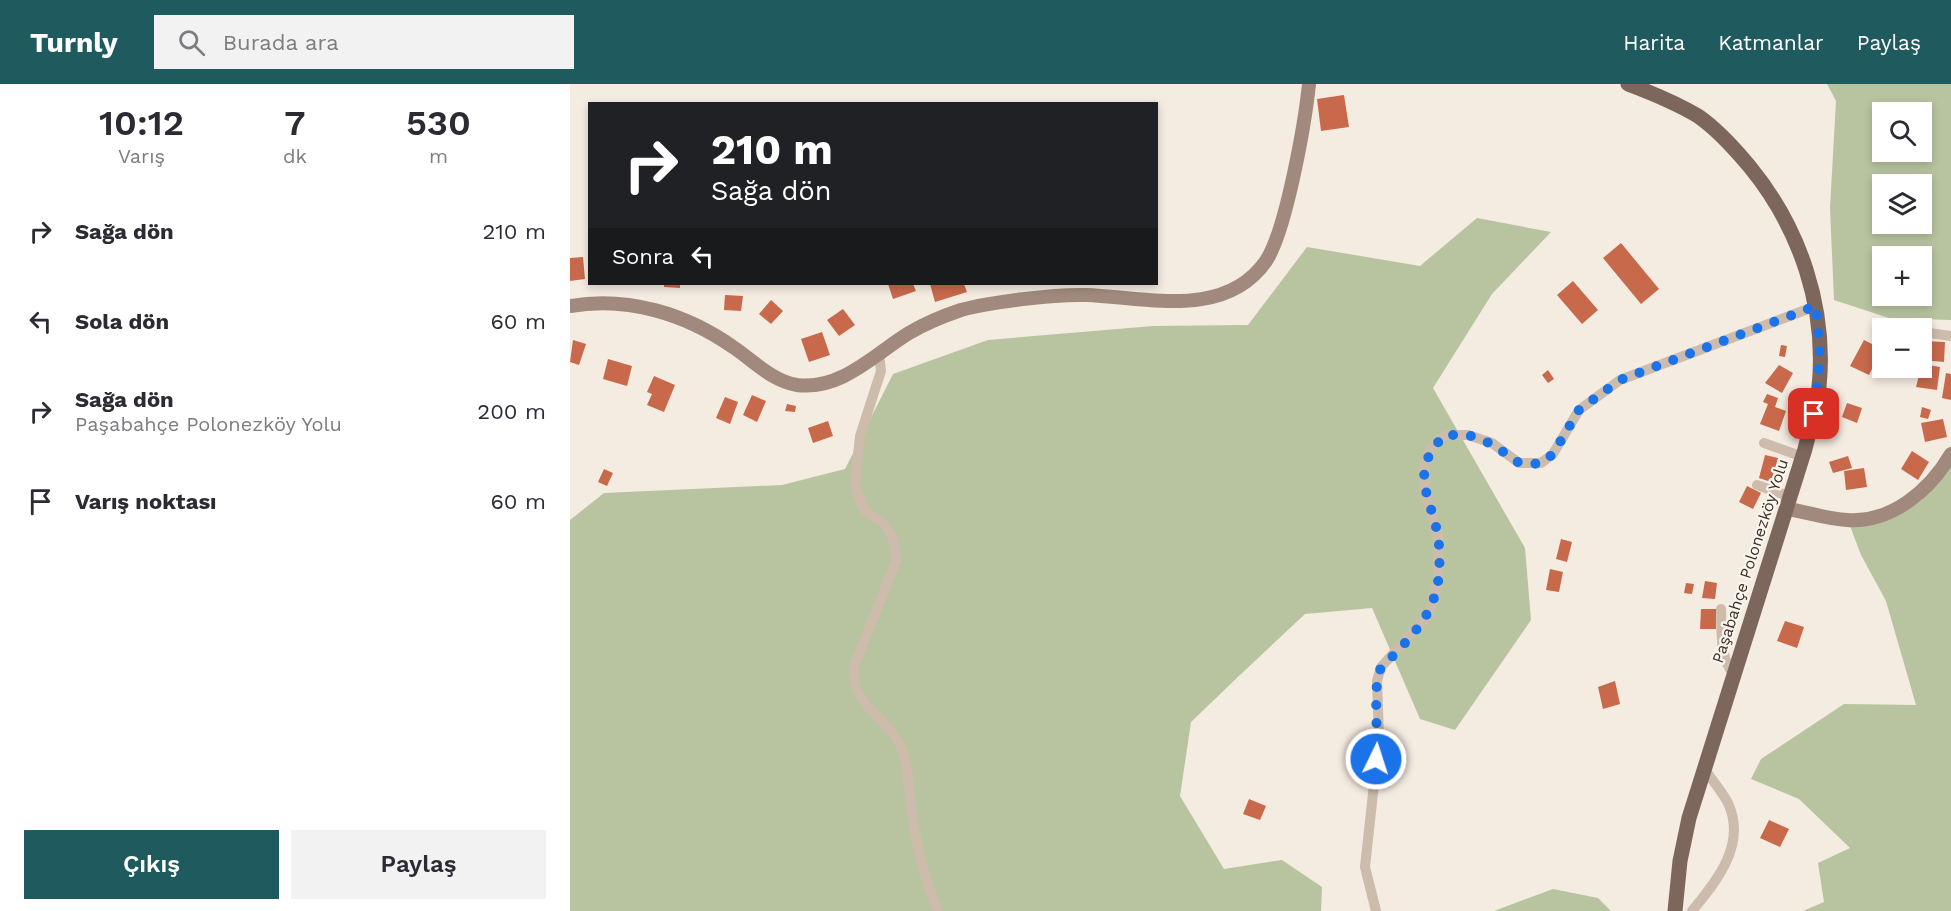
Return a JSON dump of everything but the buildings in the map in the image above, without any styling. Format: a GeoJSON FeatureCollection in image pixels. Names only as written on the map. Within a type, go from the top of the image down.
{"type":"FeatureCollection","features":[{"type":"Feature","properties":{"kind":"main road"},"geometry":{"type":"LineString","coordinates":[[570,306],[593,302],[649,308],[684,318],[734,348],[774,377],[797,385],[832,381],[854,371],[927,323],[965,309],[1085,295],[1158,302],[1189,301],[1218,294],[1239,285],[1266,261],[1276,238],[1303,124],[1309,84]]}},
{"type":"Feature","properties":{"kind":"main road","name":"Paşabahçe Polonezköy Yolu"},"geometry":{"type":"LineString","coordinates":[[1628,84],[1664,98],[1700,118],[1736,150],[1759,178],[1790,224],[1816,306],[1820,358],[1819,387],[1803,457],[1704,768],[1680,861],[1675,911]]}},
{"type":"Feature","properties":{"kind":"main road"},"geometry":{"type":"LineString","coordinates":[[1790,503],[1847,520],[1867,519],[1887,513],[1910,501],[1928,487],[1951,454]]}},
{"type":"Feature","properties":{"kind":"street"},"geometry":{"type":"LineString","coordinates":[[1376,911],[1365,867],[1379,738],[1377,681],[1381,667],[1430,614],[1438,581],[1438,537],[1424,490],[1424,467],[1430,449],[1445,435],[1468,435],[1492,444],[1519,463],[1541,464],[1553,454],[1579,410],[1620,380],[1816,306]]}},
{"type":"Feature","properties":{"kind":"street"},"geometry":{"type":"LineString","coordinates":[[1932,333],[1951,336]]}},
{"type":"Feature","properties":{"kind":"street"},"geometry":{"type":"LineString","coordinates":[[879,353],[880,371],[860,436],[855,485],[864,510],[884,524],[892,536],[897,559],[855,664],[854,683],[861,699],[892,732],[904,755],[918,848],[928,889],[938,911]]}},
{"type":"Feature","properties":{"kind":"street"},"geometry":{"type":"LineString","coordinates":[[1764,443],[1803,457]]}},
{"type":"Feature","properties":{"kind":"street"},"geometry":{"type":"LineString","coordinates":[[1757,485],[1790,503]]}},
{"type":"Feature","properties":{"kind":"street"},"geometry":{"type":"LineString","coordinates":[[1721,609],[1725,663],[1733,674]]}},
{"type":"Feature","properties":{"kind":"street"},"geometry":{"type":"LineString","coordinates":[[1692,911],[1716,881],[1734,844],[1734,827],[1728,802],[1704,768]]}},
{"type":"Feature","properties":{"kind":"green space"},"geometry":{"type":"Polygon","coordinates":[[[1827,84],[1951,84],[1951,320],[1889,318],[1834,300],[1830,208],[1836,101],[1827,84]]]}},
{"type":"Feature","properties":{"kind":"green space"},"geometry":{"type":"Polygon","coordinates":[[[1477,218],[1551,232],[1492,294],[1433,388],[1525,548],[1531,620],[1455,730],[1420,719],[1372,608],[1305,614],[1191,722],[1180,796],[1224,869],[1282,860],[1322,887],[1321,911],[570,911],[570,520],[604,493],[782,485],[845,469],[893,374],[988,340],[1153,326],[1248,325],[1307,247],[1420,266],[1477,218]]]}},
{"type":"Feature","properties":{"kind":"green space"},"geometry":{"type":"Polygon","coordinates":[[[1951,462],[1951,911],[1803,911],[1824,902],[1818,863],[1850,848],[1799,799],[1751,779],[1761,759],[1844,704],[1916,705],[1886,601],[1861,555],[1849,523],[1900,514],[1922,500],[1951,462]]]}},
{"type":"Feature","properties":{"kind":"green space"},"geometry":{"type":"Polygon","coordinates":[[[1553,889],[1598,898],[1611,911],[1494,911],[1553,889]]]}},
{"type":"Feature","properties":{"kind":"route"},"geometry":{"type":"LineString","coordinates":[[1376,759],[1379,738],[1377,681],[1381,667],[1430,614],[1438,581],[1438,537],[1424,490],[1424,467],[1430,449],[1445,435],[1468,435],[1492,444],[1519,463],[1541,464],[1553,454],[1579,410],[1620,380],[1816,306],[1820,358],[1819,387],[1814,414]]}}]}
